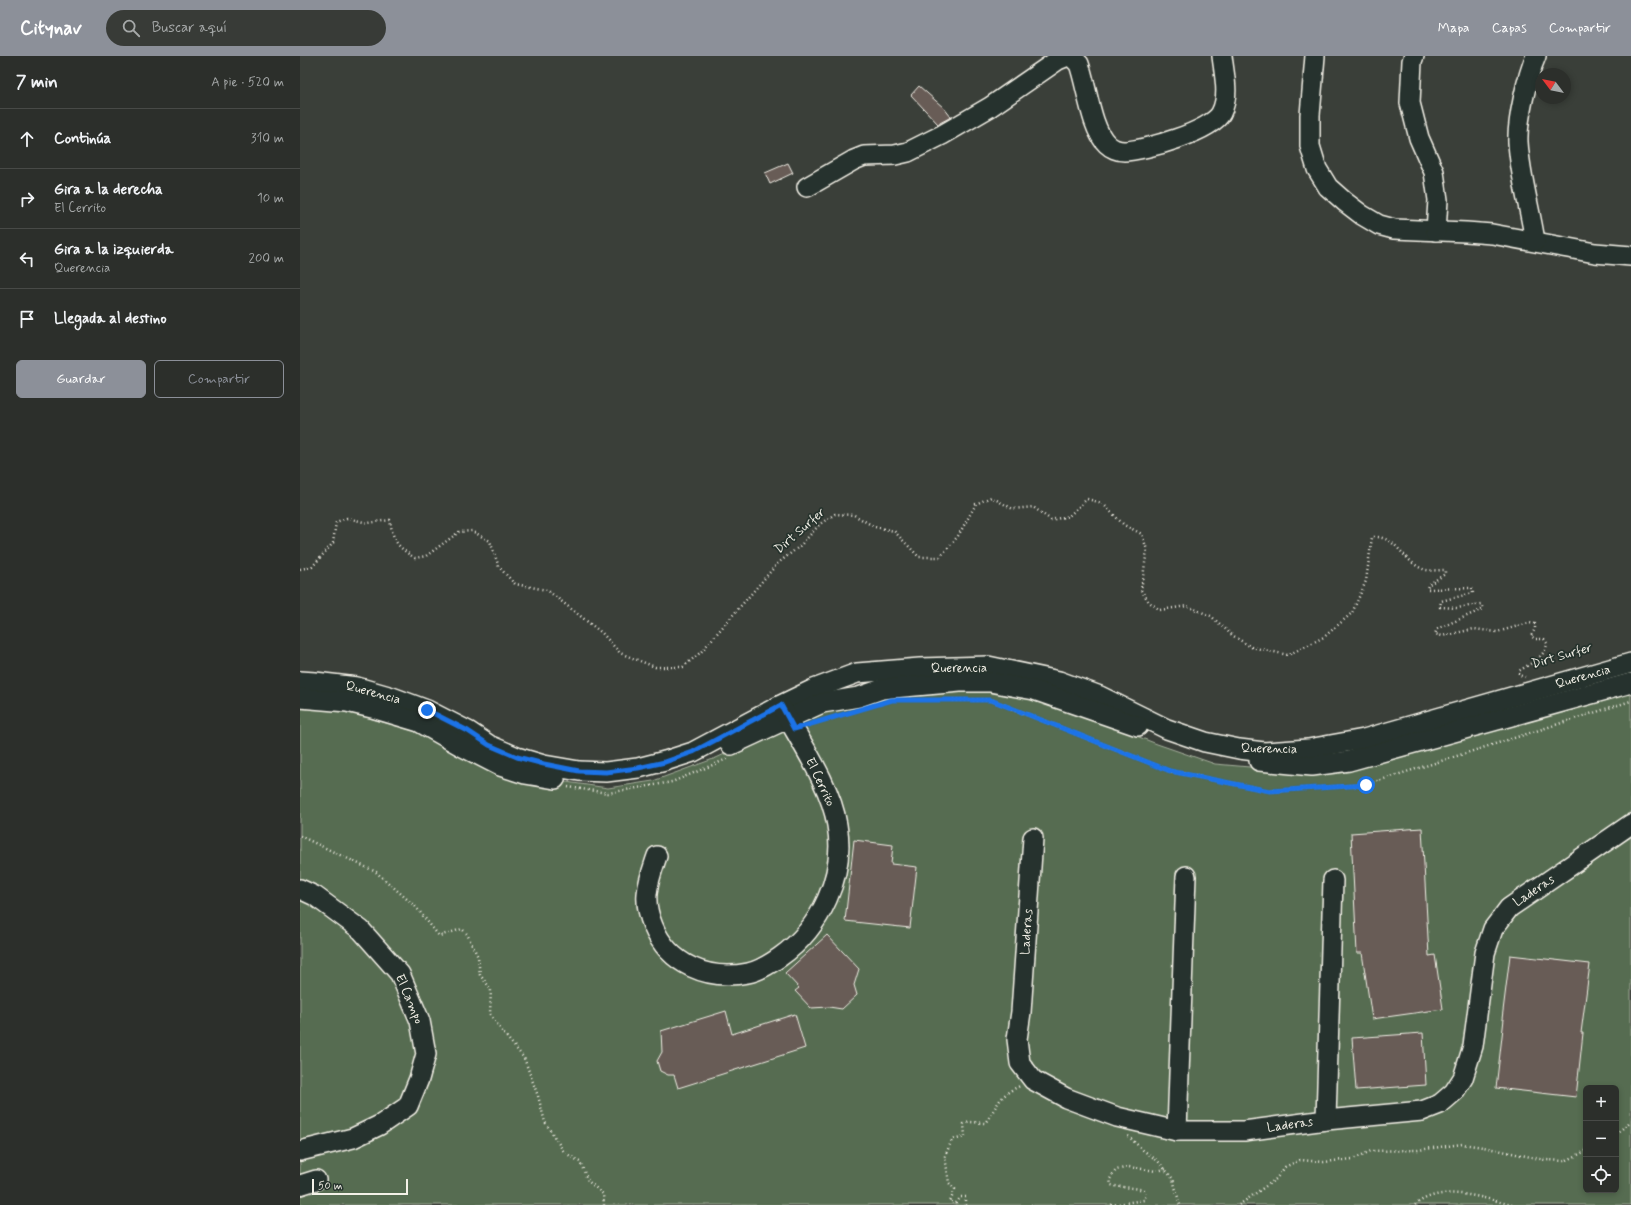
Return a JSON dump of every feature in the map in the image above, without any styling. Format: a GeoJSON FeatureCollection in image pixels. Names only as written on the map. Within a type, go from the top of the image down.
{"type":"FeatureCollection","features":[{"type":"Feature","properties":{"kind":"street"},"geometry":{"type":"LineString","coordinates":[[807,187],[854,160],[864,156],[895,155],[908,152],[928,142],[990,107],[1058,60],[1068,56],[1073,58],[1079,64],[1096,126],[1107,145],[1122,151],[1134,150],[1170,140],[1204,128],[1221,114],[1227,97],[1222,56]]}},
{"type":"Feature","properties":{"kind":"street"},"geometry":{"type":"LineString","coordinates":[[1315,56],[1310,115],[1310,146],[1317,169],[1328,187],[1345,202],[1379,225],[1394,229],[1492,234],[1595,253],[1631,256]]}},
{"type":"Feature","properties":{"kind":"street"},"geometry":{"type":"LineString","coordinates":[[1414,56],[1412,60],[1410,103],[1419,138],[1434,172],[1438,200],[1436,231]]}},
{"type":"Feature","properties":{"kind":"street"},"geometry":{"type":"LineString","coordinates":[[1536,56],[1522,104],[1518,141],[1521,172],[1536,241]]}},
{"type":"Feature","properties":{"kind":"street","name":"Querencia"},"geometry":{"type":"LineString","coordinates":[[1220,751],[1264,752],[1308,749],[1364,739],[1631,663]]}},
{"type":"Feature","properties":{"kind":"street","name":"Querencia"},"geometry":{"type":"LineString","coordinates":[[300,698],[347,702],[419,722],[500,766],[525,774],[579,783],[625,782],[648,778],[667,772],[784,712],[814,689],[857,673],[920,668],[988,666],[1059,681],[1100,696],[1167,729],[1220,751],[1274,763],[1312,766],[1349,761],[1631,683]]}},
{"type":"Feature","properties":{"kind":"street","name":"Querencia"},"geometry":{"type":"LineString","coordinates":[[300,681],[357,687],[392,697],[427,710],[468,731],[489,745],[517,757],[579,771],[606,772],[638,768],[665,762],[693,752],[784,712]]}},
{"type":"Feature","properties":{"kind":"street","name":"El Cerrito"},"geometry":{"type":"LineString","coordinates":[[656,856],[647,895],[649,915],[657,934],[666,948],[677,958],[689,966],[704,972],[719,976],[732,975],[749,973],[763,968],[791,949],[817,917],[830,895],[839,860],[839,843],[835,814],[825,787],[784,712]]}},
{"type":"Feature","properties":{"kind":"street","name":"Laderas"},"geometry":{"type":"LineString","coordinates":[[1033,838],[1021,1012],[1017,1039],[1020,1063],[1033,1080],[1066,1098],[1117,1117],[1177,1131],[1244,1131],[1326,1120],[1422,1111],[1440,1104],[1454,1092],[1463,1078],[1473,1046],[1485,953],[1493,929],[1509,908],[1631,824]]}},
{"type":"Feature","properties":{"kind":"street"},"geometry":{"type":"LineString","coordinates":[[1177,1131],[1186,876]]}},
{"type":"Feature","properties":{"kind":"street"},"geometry":{"type":"LineString","coordinates":[[1326,1120],[1333,880]]}},
{"type":"Feature","properties":{"kind":"street","name":"El Campo"},"geometry":{"type":"LineString","coordinates":[[300,889],[315,896],[361,930],[400,974],[420,1020],[426,1054],[419,1078],[408,1106],[380,1125],[353,1138],[300,1151]]}},
{"type":"Feature","properties":{"kind":"path","name":"Dirt Surfer"},"geometry":{"type":"LineString","coordinates":[[300,569],[312,567],[333,543],[336,522],[347,518],[368,523],[390,520],[392,534],[401,550],[415,558],[426,556],[459,532],[472,531],[490,542],[499,567],[515,584],[547,590],[602,633],[620,653],[655,667],[683,667],[701,652],[777,564],[800,546],[820,524],[835,514],[854,515],[874,527],[894,531],[919,557],[940,557],[958,536],[976,504],[991,497],[1013,509],[1033,507],[1052,520],[1069,516],[1087,499],[1102,503],[1124,526],[1142,534],[1147,550],[1141,590],[1148,602],[1160,610],[1187,606],[1211,616],[1232,635],[1251,647],[1288,654],[1324,637],[1352,613],[1366,581],[1372,537],[1381,536],[1392,541],[1413,564],[1427,570],[1444,570],[1445,574],[1428,585],[1427,589],[1472,588],[1473,593],[1441,601],[1440,607],[1457,608],[1481,604],[1483,609],[1438,629],[1435,634],[1442,636],[1474,629],[1497,632],[1529,623],[1535,624],[1535,629],[1531,636],[1535,639],[1544,639],[1547,643],[1547,649],[1543,654],[1519,671],[1519,675],[1525,677],[1532,675]]}},
{"type":"Feature","properties":{"kind":"path"},"geometry":{"type":"LineString","coordinates":[[945,700],[991,700],[1170,771],[1270,791],[1366,785],[1631,701]]}},
{"type":"Feature","properties":{"kind":"path"},"geometry":{"type":"LineString","coordinates":[[563,786],[608,793],[616,792],[672,782],[731,758]]}},
{"type":"Feature","properties":{"kind":"path"},"geometry":{"type":"LineString","coordinates":[[300,836],[376,872],[416,907],[439,936],[462,929],[467,934],[478,957],[480,975],[491,989],[490,1014],[524,1058],[538,1096],[545,1122],[564,1152],[580,1162],[588,1181],[603,1194],[604,1205]]}},
{"type":"Feature","properties":{"kind":"path"},"geometry":{"type":"LineString","coordinates":[[966,1205],[966,1197],[961,1197],[956,1203],[950,1202],[955,1189],[949,1183],[945,1156],[952,1140],[965,1137],[964,1124],[970,1122],[985,1123],[999,1100],[1009,1090],[1033,1080]]}},
{"type":"Feature","properties":{"kind":"path"},"geometry":{"type":"LineString","coordinates":[[1117,1117],[1123,1131],[1143,1150],[1158,1161],[1173,1179],[1180,1205]]}},
{"type":"Feature","properties":{"kind":"path"},"geometry":{"type":"LineString","coordinates":[[1619,1131],[1631,1121]]}},
{"type":"Feature","properties":{"kind":"path"},"geometry":{"type":"LineString","coordinates":[[1239,1205],[1276,1179],[1285,1168],[1300,1160],[1324,1162],[1353,1159],[1372,1151],[1418,1150],[1462,1144],[1545,1160],[1565,1161],[1583,1153]]}},
{"type":"Feature","properties":{"kind":"path"},"geometry":{"type":"LineString","coordinates":[[1111,1205],[1144,1200],[1146,1195],[1144,1190],[1135,1187],[1120,1188],[1111,1185],[1110,1178],[1116,1170],[1129,1167],[1156,1171],[1166,1170]]}},
{"type":"Feature","properties":{"kind":"path"},"geometry":{"type":"LineString","coordinates":[[1415,1205],[1423,1199],[1450,1192],[1512,1205]]}},
{"type":"Feature","properties":{"kind":"green space"},"geometry":{"type":"Polygon","coordinates":[[[1631,686],[1631,1205],[300,1205],[300,706],[338,709],[414,731],[496,770],[524,776],[608,788],[653,781],[716,758],[817,712],[916,692],[985,688],[1044,700],[1157,744],[1215,764],[1307,772],[1631,686]]]}},
{"type":"Feature","properties":{"kind":"building"},"geometry":{"type":"Polygon","coordinates":[[[919,86],[944,108],[951,117],[938,124],[911,95],[919,86]]]}},
{"type":"Feature","properties":{"kind":"building"},"geometry":{"type":"Polygon","coordinates":[[[788,163],[793,173],[770,184],[765,173],[788,163]]]}},
{"type":"Feature","properties":{"kind":"building"},"geometry":{"type":"Polygon","coordinates":[[[1422,828],[1429,956],[1435,955],[1443,1009],[1372,1019],[1362,953],[1357,953],[1351,833],[1422,828]]]}},
{"type":"Feature","properties":{"kind":"building"},"geometry":{"type":"Polygon","coordinates":[[[854,840],[893,845],[891,864],[917,867],[910,928],[845,921],[854,840]]]}},
{"type":"Feature","properties":{"kind":"building"},"geometry":{"type":"Polygon","coordinates":[[[827,935],[859,969],[854,985],[857,995],[842,1009],[829,1007],[811,1008],[795,991],[799,988],[785,973],[827,935]]]}},
{"type":"Feature","properties":{"kind":"building"},"geometry":{"type":"Polygon","coordinates":[[[1510,955],[1590,964],[1581,1033],[1583,1033],[1576,1097],[1496,1088],[1504,1019],[1502,1019],[1510,955]]]}},
{"type":"Feature","properties":{"kind":"building"},"geometry":{"type":"Polygon","coordinates":[[[726,1011],[732,1034],[795,1014],[805,1048],[678,1088],[674,1075],[668,1075],[660,1071],[657,1061],[662,1052],[661,1031],[726,1011]]]}},
{"type":"Feature","properties":{"kind":"building"},"geometry":{"type":"Polygon","coordinates":[[[1423,1033],[1426,1085],[1356,1090],[1352,1038],[1423,1033]]]}},
{"type":"Feature","properties":{"kind":"route"},"geometry":{"type":"LineString","coordinates":[[427,710],[468,731],[489,745],[517,757],[579,771],[606,772],[638,768],[665,762],[693,752],[781,705],[794,729],[892,700],[991,700],[1170,771],[1270,791],[1366,785]]}}]}
